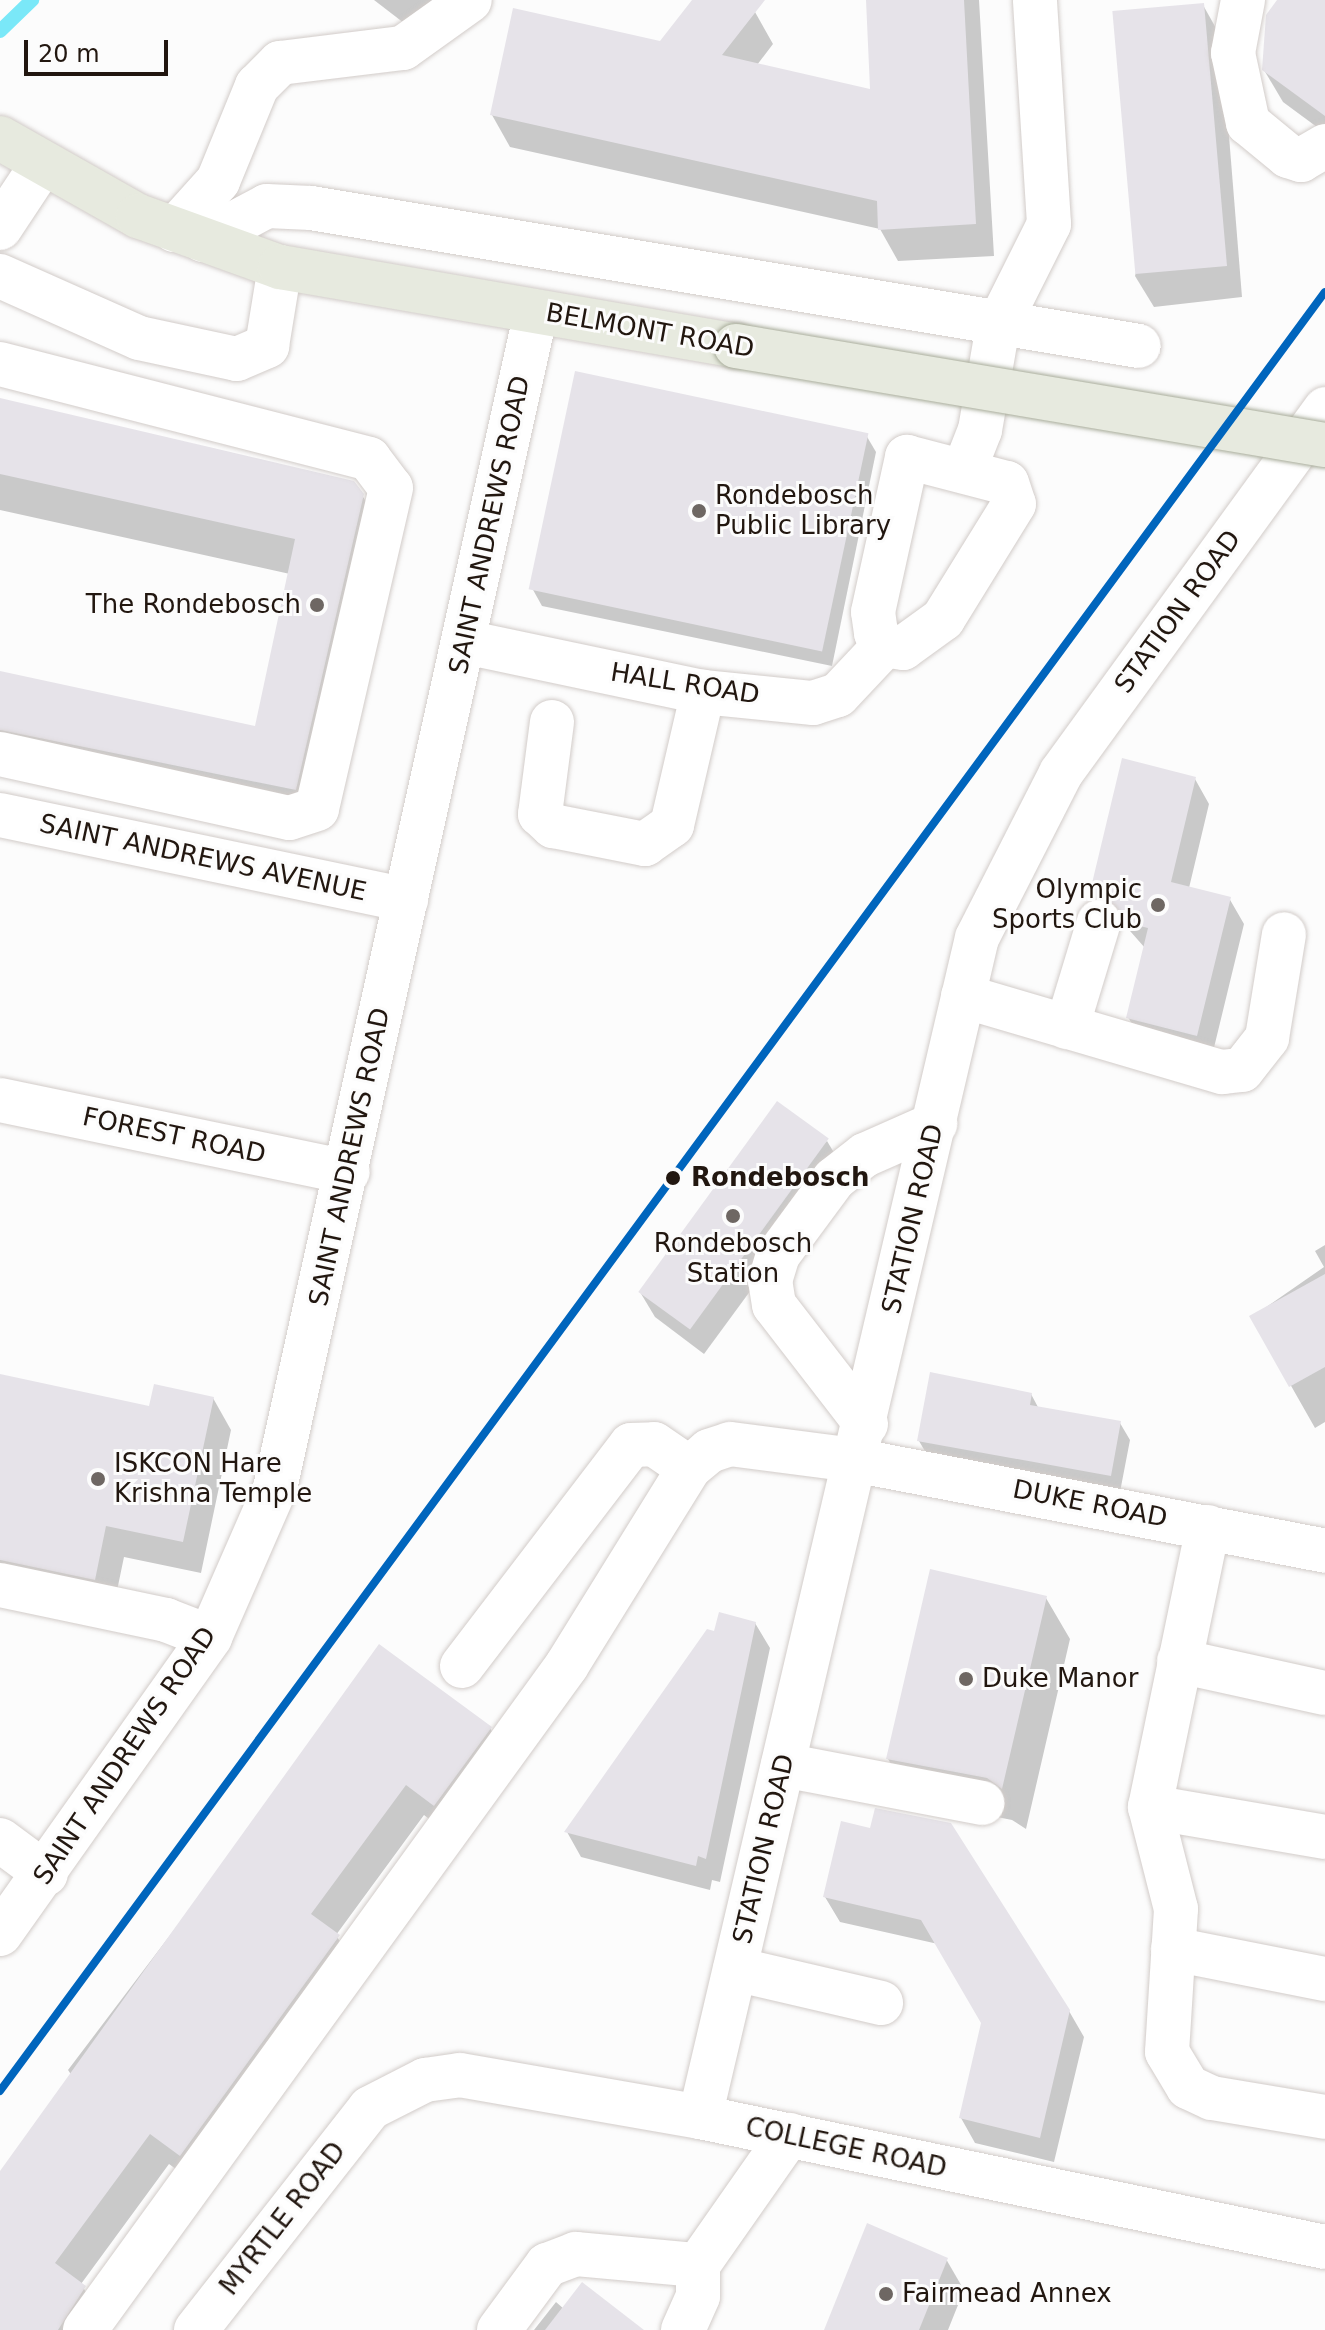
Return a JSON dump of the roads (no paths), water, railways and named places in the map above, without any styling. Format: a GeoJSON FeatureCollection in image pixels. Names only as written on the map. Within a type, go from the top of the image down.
{"type":"FeatureCollection","features":[{"type":"Feature","properties":{"kind":"main road","name":"BELMONT ROAD"},"geometry":{"type":"LineString","coordinates":[[0,138],[41,166],[188,235],[280,267],[1325,445]]}},
{"type":"Feature","properties":{"kind":"street"},"geometry":{"type":"LineString","coordinates":[[188,235],[223,174],[257,86],[280,63],[403,48],[470,0]]}},
{"type":"Feature","properties":{"kind":"street"},"geometry":{"type":"LineString","coordinates":[[965,468],[980,430],[998,326],[1049,224],[1035,0]]}},
{"type":"Feature","properties":{"kind":"street"},"geometry":{"type":"LineString","coordinates":[[1243,0],[1233,53],[1248,123],[1288,156],[1301,160],[1325,146]]}},
{"type":"Feature","properties":{"kind":"street"},"geometry":{"type":"LineString","coordinates":[[0,228],[41,166]]}},
{"type":"Feature","properties":{"kind":"street"},"geometry":{"type":"LineString","coordinates":[[188,235],[267,206],[311,208],[998,326],[1139,346]]}},
{"type":"Feature","properties":{"kind":"street"},"geometry":{"type":"LineString","coordinates":[[0,276],[139,338],[237,359],[267,346],[280,267]]}},
{"type":"Feature","properties":{"kind":"street","name":"SAINT ANDREWS ROAD"},"geometry":{"type":"LineString","coordinates":[[0,1934],[46,1874],[210,1637],[275,1488],[348,1172],[536,312]]}},
{"type":"Feature","properties":{"kind":"street"},"geometry":{"type":"LineString","coordinates":[[0,364],[360,456],[379,465],[391,488],[317,809],[289,818],[0,754]]}},
{"type":"Feature","properties":{"kind":"street","name":"STATION ROAD"},"geometry":{"type":"LineString","coordinates":[[700,2117],[961,1005],[1000,881],[1061,773],[1325,409]]}},
{"type":"Feature","properties":{"kind":"street"},"geometry":{"type":"LineString","coordinates":[[907,457],[965,468],[1014,492],[1003,531],[943,619],[903,648],[885,645],[876,633],[875,593],[907,457]]}},
{"type":"Feature","properties":{"kind":"street","name":"HALL ROAD"},"geometry":{"type":"LineString","coordinates":[[465,642],[703,692],[813,703],[838,695],[885,645]]}},
{"type":"Feature","properties":{"kind":"street"},"geometry":{"type":"LineString","coordinates":[[552,722],[540,814],[553,826],[645,844],[672,825],[703,692]]}},
{"type":"Feature","properties":{"kind":"street","name":"SAINT ANDREWS AVENUE"},"geometry":{"type":"LineString","coordinates":[[0,815],[406,900]]}},
{"type":"Feature","properties":{"kind":"street"},"geometry":{"type":"LineString","coordinates":[[1067,1027],[1099,922]]}},
{"type":"Feature","properties":{"kind":"street"},"geometry":{"type":"LineString","coordinates":[[961,1005],[1067,1027],[1222,1072],[1242,1070],[1267,1038],[1284,934]]}},
{"type":"Feature","properties":{"kind":"street","name":"FOREST ROAD"},"geometry":{"type":"LineString","coordinates":[[0,1100],[348,1172]]}},
{"type":"Feature","properties":{"kind":"street"},"geometry":{"type":"LineString","coordinates":[[860,1442],[774,1305],[770,1281],[778,1255],[834,1179],[865,1155],[935,1124]]}},
{"type":"Feature","properties":{"kind":"street","name":"DUKE ROAD"},"geometry":{"type":"LineString","coordinates":[[689,1468],[730,1444],[860,1442],[1208,1527],[1325,1551]]}},
{"type":"Feature","properties":{"kind":"street"},"geometry":{"type":"LineString","coordinates":[[85,2330],[567,1665],[689,1468],[654,1444],[631,1445],[462,1666]]}},
{"type":"Feature","properties":{"kind":"street"},"geometry":{"type":"LineString","coordinates":[[1208,1527],[1150,1807],[1173,1875],[1173,1949],[1165,2034],[1174,2072],[1212,2098],[1325,2117]]}},
{"type":"Feature","properties":{"kind":"street"},"geometry":{"type":"LineString","coordinates":[[0,1585],[166,1620],[210,1637]]}},
{"type":"Feature","properties":{"kind":"street"},"geometry":{"type":"LineString","coordinates":[[1179,1661],[1325,1693]]}},
{"type":"Feature","properties":{"kind":"street"},"geometry":{"type":"LineString","coordinates":[[783,1765],[982,1803]]}},
{"type":"Feature","properties":{"kind":"street"},"geometry":{"type":"LineString","coordinates":[[1150,1807],[1325,1837]]}},
{"type":"Feature","properties":{"kind":"street"},"geometry":{"type":"LineString","coordinates":[[0,1840],[46,1874]]}},
{"type":"Feature","properties":{"kind":"street"},"geometry":{"type":"LineString","coordinates":[[1173,1949],[1325,1979]]}},
{"type":"Feature","properties":{"kind":"street"},"geometry":{"type":"LineString","coordinates":[[735,1969],[881,2003]]}},
{"type":"Feature","properties":{"kind":"street","name":"COLLEGE ROAD"},"geometry":{"type":"LineString","coordinates":[[370,2108],[425,2080],[460,2075],[700,2117],[1325,2247]]}},
{"type":"Feature","properties":{"kind":"street","name":"MYRTLE ROAD"},"geometry":{"type":"LineString","coordinates":[[196,2330],[370,2108]]}},
{"type":"Feature","properties":{"kind":"street"},"geometry":{"type":"LineString","coordinates":[[683,2330],[698,2296],[698,2265],[789,2135]]}},
{"type":"Feature","properties":{"kind":"street"},"geometry":{"type":"LineString","coordinates":[[499,2330],[547,2265],[576,2254],[698,2265]]}},
{"type":"Feature","properties":{"kind":"waterway"},"geometry":{"type":"LineString","coordinates":[[0,31],[32,0]]}},
{"type":"Feature","properties":{"kind":"place","name":"Rondebosch Public Library"},"geometry":{"type":"Point","coordinates":[699,511]}},
{"type":"Feature","properties":{"kind":"place","name":"The Rondebosch"},"geometry":{"type":"Point","coordinates":[317,605]}},
{"type":"Feature","properties":{"kind":"place","name":"Olympic Sports Club"},"geometry":{"type":"Point","coordinates":[1158,905]}},
{"type":"Feature","properties":{"kind":"place","name":"Rondebosch"},"geometry":{"type":"Point","coordinates":[673,1178]}},
{"type":"Feature","properties":{"kind":"place","name":"Rondebosch Station"},"geometry":{"type":"Point","coordinates":[733,1216]}},
{"type":"Feature","properties":{"kind":"place","name":"ISKCON Hare Krishna Temple"},"geometry":{"type":"Point","coordinates":[98,1479]}},
{"type":"Feature","properties":{"kind":"place","name":"Duke Manor"},"geometry":{"type":"Point","coordinates":[966,1679]}},
{"type":"Feature","properties":{"kind":"place","name":"Fairmead Annex"},"geometry":{"type":"Point","coordinates":[886,2294]}}]}
